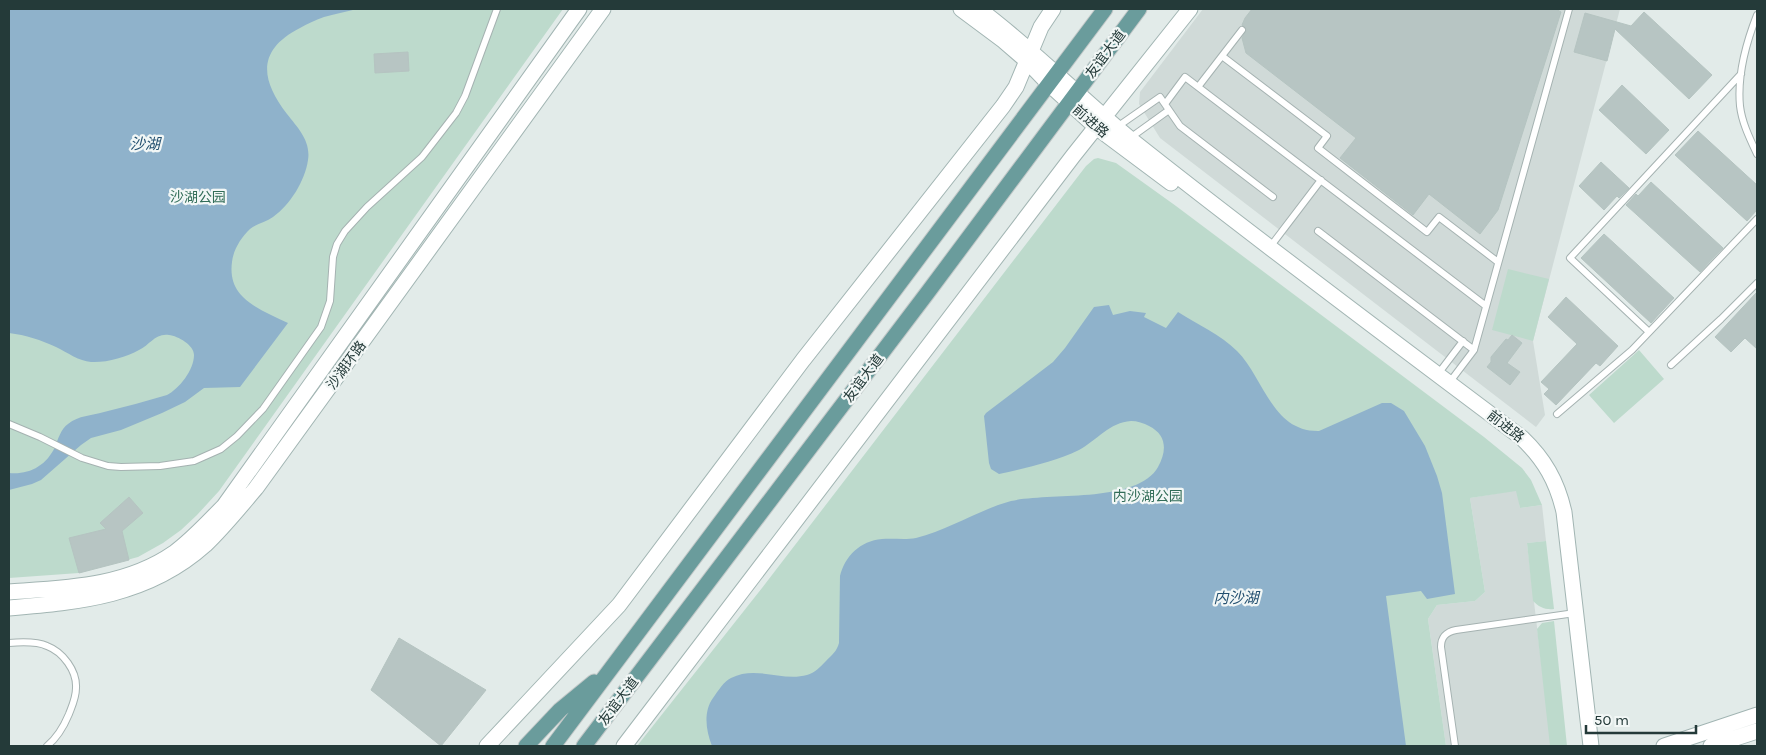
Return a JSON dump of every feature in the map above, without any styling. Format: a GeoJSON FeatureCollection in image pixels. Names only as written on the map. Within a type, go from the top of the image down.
{"type":"FeatureCollection","features":[{"type":"Feature","properties":{"kind":"main road","name":"友谊大道"},"geometry":{"type":"LineString","coordinates":[[553,746],[1105,9]]}},
{"type":"Feature","properties":{"kind":"main road","name":"友谊大道"},"geometry":{"type":"LineString","coordinates":[[584,746],[922,300],[1072,96],[1139,9]]}},
{"type":"Feature","properties":{"kind":"main road"},"geometry":{"type":"LineString","coordinates":[[526,746],[560,710],[611,668]]}},
{"type":"Feature","properties":{"kind":"street","name":"沙湖环路"},"geometry":{"type":"LineString","coordinates":[[9,592],[89,586],[112,580],[161,561],[208,524],[224,506],[579,9]]}},
{"type":"Feature","properties":{"kind":"street","name":"沙湖环路"},"geometry":{"type":"LineString","coordinates":[[9,608],[90,600],[134,587],[155,578],[192,556],[217,533],[256,488],[603,9]]}},
{"type":"Feature","properties":{"kind":"street","name":"前进路"},"geometry":{"type":"LineString","coordinates":[[961,9],[1004,41],[1029,56]]}},
{"type":"Feature","properties":{"kind":"street","name":"前进路"},"geometry":{"type":"LineString","coordinates":[[979,9],[1100,122],[1172,183],[1232,220]]}},
{"type":"Feature","properties":{"kind":"street"},"geometry":{"type":"LineString","coordinates":[[487,746],[619,604],[803,360],[1003,106],[1016,87],[1041,26],[1053,9]]}},
{"type":"Feature","properties":{"kind":"street"},"geometry":{"type":"LineString","coordinates":[[624,746],[1100,122],[1190,9]]}},
{"type":"Feature","properties":{"kind":"street","name":"前进路"},"geometry":{"type":"LineString","coordinates":[[1100,122],[1117,127],[1232,220],[1522,438],[1540,457],[1552,475],[1564,512],[1590,746]]}},
{"type":"Feature","properties":{"kind":"street"},"geometry":{"type":"LineString","coordinates":[[1664,746],[1757,715]]}},
{"type":"Feature","properties":{"kind":"street"},"geometry":{"type":"LineString","coordinates":[[1711,746],[1757,731]]}},
{"type":"Feature","properties":{"kind":"lane"},"geometry":{"type":"LineString","coordinates":[[9,424],[82,458],[108,466],[160,466],[194,461],[221,449],[252,422],[321,327],[330,301],[332,257],[345,231],[366,207],[422,157],[456,114],[466,96],[497,9]]}},
{"type":"Feature","properties":{"kind":"lane"},"geometry":{"type":"LineString","coordinates":[[1444,379],[1474,350],[1569,9]]}},
{"type":"Feature","properties":{"kind":"lane"},"geometry":{"type":"LineString","coordinates":[[1757,15],[1745,51],[1741,74],[1740,106],[1747,131],[1757,154]]}},
{"type":"Feature","properties":{"kind":"lane"},"geometry":{"type":"LineString","coordinates":[[1198,87],[1242,30]]}},
{"type":"Feature","properties":{"kind":"lane"},"geometry":{"type":"LineString","coordinates":[[1222,56],[1327,136],[1318,148],[1427,232],[1439,217],[1498,262]]}},
{"type":"Feature","properties":{"kind":"lane"},"geometry":{"type":"LineString","coordinates":[[1649,332],[1570,258],[1741,74]]}},
{"type":"Feature","properties":{"kind":"lane"},"geometry":{"type":"LineString","coordinates":[[1165,104],[1186,77],[1486,306]]}},
{"type":"Feature","properties":{"kind":"lane"},"geometry":{"type":"LineString","coordinates":[[1117,127],[1160,97],[1180,126],[1273,197]]}},
{"type":"Feature","properties":{"kind":"lane"},"geometry":{"type":"LineString","coordinates":[[1130,138],[1169,110]]}},
{"type":"Feature","properties":{"kind":"lane"},"geometry":{"type":"LineString","coordinates":[[1270,247],[1321,180]]}},
{"type":"Feature","properties":{"kind":"lane"},"geometry":{"type":"LineString","coordinates":[[1557,414],[1632,350],[1757,219]]}},
{"type":"Feature","properties":{"kind":"lane"},"geometry":{"type":"LineString","coordinates":[[1318,231],[1474,350]]}},
{"type":"Feature","properties":{"kind":"lane"},"geometry":{"type":"LineString","coordinates":[[1671,365],[1722,319],[1757,283]]}},
{"type":"Feature","properties":{"kind":"lane"},"geometry":{"type":"LineString","coordinates":[[1444,379],[1463,342]]}},
{"type":"Feature","properties":{"kind":"lane"},"geometry":{"type":"LineString","coordinates":[[1456,746],[1441,646],[1442,638],[1456,630],[1575,613]]}},
{"type":"Feature","properties":{"kind":"lane"},"geometry":{"type":"LineString","coordinates":[[9,643],[39,643],[49,646],[65,660],[76,678],[74,702],[65,723],[54,741],[47,746]]}},
{"type":"Feature","properties":{"kind":"shaded area"},"geometry":{"type":"Polygon","coordinates":[[[1203,9],[1620,9],[1533,341],[1545,415],[1536,427],[1160,138],[1139,104],[1140,92],[1203,9]]]}},
{"type":"Feature","properties":{"kind":"shaded area"},"geometry":{"type":"Polygon","coordinates":[[[1517,490],[1520,508],[1542,505],[1546,541],[1527,543],[1551,745],[1446,746],[1428,619],[1437,605],[1475,601],[1485,592],[1470,498],[1517,490]]]}},
{"type":"Feature","properties":{"kind":"green space","name":"沙湖公园"},"geometry":{"type":"Polygon","coordinates":[[[9,9],[563,9],[219,491],[197,515],[163,543],[138,557],[79,573],[9,578],[9,9]]]}},
{"type":"Feature","properties":{"kind":"green space","name":"内沙湖"},"geometry":{"type":"Polygon","coordinates":[[[1098,158],[1116,163],[1176,206],[1484,437],[1522,468],[1531,480],[1542,505],[1520,508],[1516,491],[1470,498],[1485,592],[1475,601],[1437,605],[1428,619],[1446,746],[637,746],[762,588],[1086,166],[1098,158]]]}},
{"type":"Feature","properties":{"kind":"green space"},"geometry":{"type":"Polygon","coordinates":[[[1508,269],[1549,279],[1533,341],[1492,330],[1508,269]]]}},
{"type":"Feature","properties":{"kind":"green space"},"geometry":{"type":"Polygon","coordinates":[[[1639,350],[1664,379],[1614,423],[1589,395],[1639,350]]]}},
{"type":"Feature","properties":{"kind":"green space"},"geometry":{"type":"Polygon","coordinates":[[[1546,541],[1554,609],[1542,608],[1533,601],[1527,543],[1546,541]]]}},
{"type":"Feature","properties":{"kind":"green space"},"geometry":{"type":"Polygon","coordinates":[[[1554,621],[1567,746],[1550,746],[1537,629],[1542,623],[1554,621]]]}},
{"type":"Feature","properties":{"kind":"water","name":"沙湖"},"geometry":{"type":"Polygon","coordinates":[[[9,9],[357,9],[317,19],[286,37],[276,46],[267,66],[268,77],[278,101],[306,141],[308,160],[304,176],[291,199],[273,217],[250,229],[241,240],[233,258],[232,275],[240,294],[248,301],[288,323],[240,387],[204,388],[185,402],[162,413],[121,430],[91,438],[41,480],[9,490],[9,473],[30,471],[42,464],[51,454],[62,431],[72,421],[167,395],[189,373],[194,355],[191,348],[181,339],[164,335],[128,355],[116,359],[91,362],[39,340],[9,333],[9,9]]]}},
{"type":"Feature","properties":{"kind":"water","name":"内沙湖"},"geometry":{"type":"Polygon","coordinates":[[[1109,305],[1113,315],[1130,311],[1146,313],[1144,317],[1166,328],[1178,312],[1216,335],[1237,351],[1246,362],[1270,402],[1280,413],[1290,423],[1303,429],[1319,431],[1382,403],[1391,403],[1404,411],[1425,446],[1442,493],[1455,594],[1427,599],[1421,591],[1386,596],[1406,746],[712,746],[707,728],[708,709],[721,686],[728,679],[740,674],[750,673],[788,677],[807,675],[817,670],[836,651],[839,643],[840,576],[850,556],[860,546],[874,540],[916,538],[1011,501],[1027,498],[1112,492],[1132,487],[1147,479],[1158,467],[1164,449],[1162,439],[1149,426],[1131,421],[1123,422],[1110,428],[1079,450],[1030,467],[999,474],[991,469],[989,463],[984,416],[986,413],[1053,362],[1094,307],[1109,305]]]}},
{"type":"Feature","properties":{"kind":"building"},"geometry":{"type":"Polygon","coordinates":[[[1252,9],[1556,9],[1561,12],[1498,210],[1480,234],[1429,194],[1413,215],[1340,158],[1356,138],[1246,53],[1242,38],[1247,29],[1242,25],[1252,9]]]}},
{"type":"Feature","properties":{"kind":"building"},"geometry":{"type":"Polygon","coordinates":[[[1644,12],[1712,75],[1689,99],[1615,29],[1607,61],[1574,52],[1585,13],[1631,26],[1644,12]]]}},
{"type":"Feature","properties":{"kind":"building"},"geometry":{"type":"Polygon","coordinates":[[[408,52],[409,71],[375,73],[374,54],[408,52]]]}},
{"type":"Feature","properties":{"kind":"building"},"geometry":{"type":"Polygon","coordinates":[[[1622,85],[1669,130],[1646,154],[1599,110],[1622,85]]]}},
{"type":"Feature","properties":{"kind":"building"},"geometry":{"type":"Polygon","coordinates":[[[1698,131],[1757,185],[1757,210],[1747,221],[1675,155],[1698,131]]]}},
{"type":"Feature","properties":{"kind":"building"},"geometry":{"type":"Polygon","coordinates":[[[1601,162],[1629,188],[1619,198],[1617,196],[1604,210],[1579,186],[1601,162]]]}},
{"type":"Feature","properties":{"kind":"building"},"geometry":{"type":"Polygon","coordinates":[[[1651,182],[1723,248],[1700,272],[1626,205],[1636,194],[1638,196],[1651,182]]]}},
{"type":"Feature","properties":{"kind":"building"},"geometry":{"type":"Polygon","coordinates":[[[1604,234],[1674,298],[1651,323],[1581,258],[1604,234]]]}},
{"type":"Feature","properties":{"kind":"building"},"geometry":{"type":"Polygon","coordinates":[[[1757,292],[1757,349],[1745,338],[1731,352],[1715,337],[1757,292]]]}},
{"type":"Feature","properties":{"kind":"building"},"geometry":{"type":"Polygon","coordinates":[[[1566,297],[1618,346],[1600,366],[1596,363],[1556,405],[1544,394],[1549,389],[1541,382],[1577,344],[1548,317],[1566,297]]]}},
{"type":"Feature","properties":{"kind":"building"},"geometry":{"type":"Polygon","coordinates":[[[1512,335],[1522,343],[1507,363],[1520,372],[1510,385],[1487,367],[1491,362],[1491,357],[1506,339],[1508,340],[1512,335]]]}},
{"type":"Feature","properties":{"kind":"building"},"geometry":{"type":"Polygon","coordinates":[[[129,497],[143,513],[122,531],[129,560],[79,573],[69,538],[106,529],[100,523],[129,497]]]}},
{"type":"Feature","properties":{"kind":"building"},"geometry":{"type":"Polygon","coordinates":[[[399,638],[486,690],[441,746],[371,690],[399,638]]]}},
{"type":"Feature","properties":{"kind":"park label","name":"内沙湖公园"},"geometry":{"type":"Point","coordinates":[1148,496]}}]}
